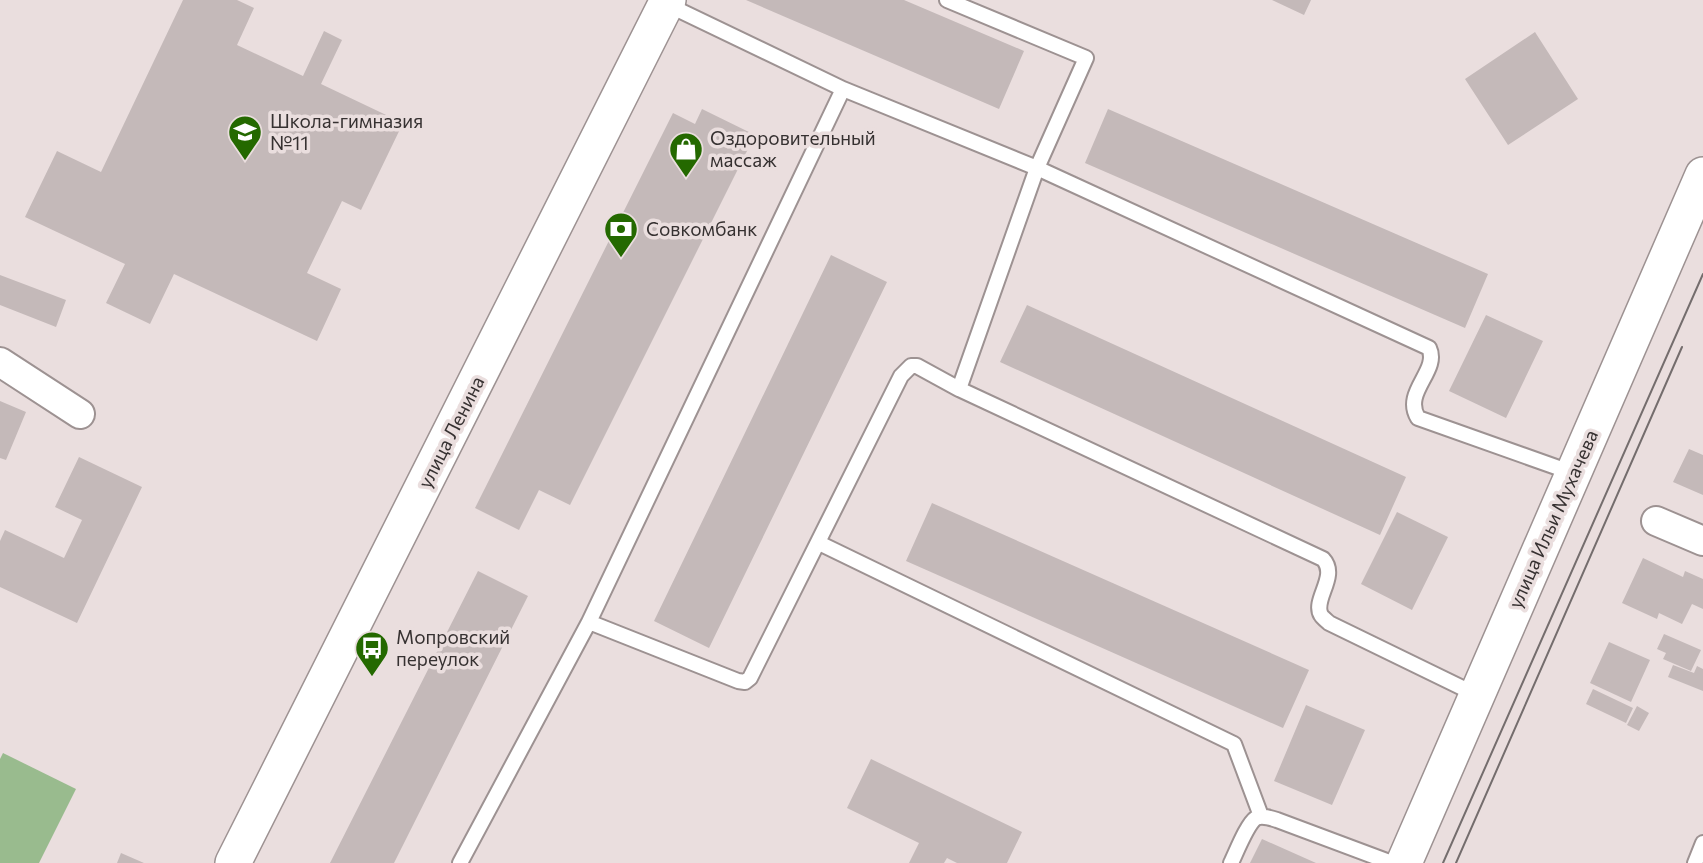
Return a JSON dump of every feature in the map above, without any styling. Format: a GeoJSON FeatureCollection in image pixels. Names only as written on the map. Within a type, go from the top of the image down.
{"type":"FeatureCollection","features":[{"type":"Feature","properties":{"kind":"street","name":"улица Ленина"},"geometry":{"type":"LineString","coordinates":[[233,863],[667,2]]}},
{"type":"Feature","properties":{"kind":"street","name":"улица Ильи Мухачева"},"geometry":{"type":"LineString","coordinates":[[1404,863],[1703,175]]}},
{"type":"Feature","properties":{"kind":"street"},"geometry":{"type":"LineString","coordinates":[[0,362],[80,414]]}},
{"type":"Feature","properties":{"kind":"street"},"geometry":{"type":"LineString","coordinates":[[1656,521],[1703,541]]}},
{"type":"Feature","properties":{"kind":"lane"},"geometry":{"type":"LineString","coordinates":[[947,0],[1086,58],[1037,168],[959,389]]}},
{"type":"Feature","properties":{"kind":"lane"},"geometry":{"type":"LineString","coordinates":[[667,2],[843,89],[1037,168],[1429,348],[1432,358],[1412,403],[1418,418],[1573,473]]}},
{"type":"Feature","properties":{"kind":"lane"},"geometry":{"type":"LineString","coordinates":[[460,863],[589,622],[843,89]]}},
{"type":"Feature","properties":{"kind":"lane"},"geometry":{"type":"LineString","coordinates":[[589,622],[745,682],[750,678],[819,543],[901,376],[911,366],[924,368],[959,389],[1324,559],[1329,572],[1319,608],[1321,616],[1329,623],[1477,695]]}},
{"type":"Feature","properties":{"kind":"lane"},"geometry":{"type":"LineString","coordinates":[[819,543],[1234,744],[1261,817]]}},
{"type":"Feature","properties":{"kind":"lane"},"geometry":{"type":"LineString","coordinates":[[1231,863],[1251,823],[1257,817],[1278,820],[1392,863]]}},
{"type":"Feature","properties":{"kind":"lane"},"geometry":{"type":"LineString","coordinates":[[1695,863],[1703,843]]}},
{"type":"Feature","properties":{"kind":"green space"},"geometry":{"type":"Polygon","coordinates":[[[3,753],[76,789],[39,863],[0,863],[0,759],[3,753]]]}},
{"type":"Feature","properties":{"kind":"building","name":"Школа-гимназия №11"},"geometry":{"type":"Polygon","coordinates":[[[183,0],[237,0],[254,8],[237,45],[303,76],[324,31],[342,40],[321,84],[403,123],[361,210],[342,201],[307,273],[341,289],[317,341],[174,274],[150,324],[106,303],[125,264],[25,217],[57,151],[101,172],[183,0]]]}},
{"type":"Feature","properties":{"kind":"building"},"geometry":{"type":"Polygon","coordinates":[[[746,0],[904,0],[1024,51],[999,109],[746,0]]]}},
{"type":"Feature","properties":{"kind":"building"},"geometry":{"type":"Polygon","coordinates":[[[1272,0],[1311,0],[1304,15],[1272,0]]]}},
{"type":"Feature","properties":{"kind":"building"},"geometry":{"type":"Polygon","coordinates":[[[1535,32],[1578,99],[1508,145],[1465,79],[1535,32]]]}},
{"type":"Feature","properties":{"kind":"building"},"geometry":{"type":"Polygon","coordinates":[[[702,109],[755,135],[570,505],[539,490],[519,530],[475,508],[673,113],[695,124],[702,109]]]}},
{"type":"Feature","properties":{"kind":"building"},"geometry":{"type":"Polygon","coordinates":[[[1108,109],[1488,274],[1465,328],[1085,163],[1108,109]]]}},
{"type":"Feature","properties":{"kind":"building"},"geometry":{"type":"Polygon","coordinates":[[[831,255],[887,282],[709,648],[654,621],[831,255]]]}},
{"type":"Feature","properties":{"kind":"building"},"geometry":{"type":"Polygon","coordinates":[[[0,275],[66,300],[56,327],[0,305],[0,275]]]}},
{"type":"Feature","properties":{"kind":"building"},"geometry":{"type":"Polygon","coordinates":[[[1027,305],[1406,477],[1380,535],[1000,362],[1027,305]]]}},
{"type":"Feature","properties":{"kind":"building"},"geometry":{"type":"Polygon","coordinates":[[[1486,315],[1543,341],[1506,418],[1449,391],[1486,315]]]}},
{"type":"Feature","properties":{"kind":"building"},"geometry":{"type":"Polygon","coordinates":[[[0,401],[26,412],[6,460],[0,458],[0,401]]]}},
{"type":"Feature","properties":{"kind":"building"},"geometry":{"type":"Polygon","coordinates":[[[1689,449],[1703,455],[1703,495],[1673,482],[1689,449]]]}},
{"type":"Feature","properties":{"kind":"building"},"geometry":{"type":"Polygon","coordinates":[[[79,457],[142,487],[77,623],[0,587],[0,541],[5,530],[64,558],[82,520],[55,507],[79,457]]]}},
{"type":"Feature","properties":{"kind":"building"},"geometry":{"type":"Polygon","coordinates":[[[932,503],[1309,670],[1283,728],[906,561],[932,503]]]}},
{"type":"Feature","properties":{"kind":"building"},"geometry":{"type":"Polygon","coordinates":[[[1397,512],[1448,537],[1412,610],[1361,584],[1397,512]]]}},
{"type":"Feature","properties":{"kind":"building"},"geometry":{"type":"Polygon","coordinates":[[[1643,558],[1683,577],[1685,571],[1703,579],[1703,609],[1692,604],[1682,624],[1659,613],[1657,619],[1622,603],[1643,558]]]}},
{"type":"Feature","properties":{"kind":"building"},"geometry":{"type":"Polygon","coordinates":[[[478,571],[528,596],[394,863],[330,863],[478,571]]]}},
{"type":"Feature","properties":{"kind":"building"},"geometry":{"type":"Polygon","coordinates":[[[1664,634],[1701,650],[1691,671],[1663,659],[1666,653],[1657,649],[1664,634]]]}},
{"type":"Feature","properties":{"kind":"building"},"geometry":{"type":"Polygon","coordinates":[[[1609,642],[1650,660],[1631,702],[1590,683],[1609,642]]]}},
{"type":"Feature","properties":{"kind":"building"},"geometry":{"type":"Polygon","coordinates":[[[1673,665],[1694,673],[1697,666],[1703,669],[1703,691],[1668,677],[1673,665]]]}},
{"type":"Feature","properties":{"kind":"building"},"geometry":{"type":"Polygon","coordinates":[[[1593,689],[1633,708],[1626,723],[1586,704],[1593,689]]]}},
{"type":"Feature","properties":{"kind":"building"},"geometry":{"type":"Polygon","coordinates":[[[1306,705],[1365,730],[1332,805],[1274,781],[1306,705]]]}},
{"type":"Feature","properties":{"kind":"building"},"geometry":{"type":"Polygon","coordinates":[[[1637,706],[1649,713],[1639,731],[1627,725],[1637,706]]]}},
{"type":"Feature","properties":{"kind":"building"},"geometry":{"type":"Polygon","coordinates":[[[871,759],[1022,832],[1007,863],[957,863],[947,858],[944,863],[909,863],[919,843],[847,808],[871,759]]]}},
{"type":"Feature","properties":{"kind":"building"},"geometry":{"type":"Polygon","coordinates":[[[1262,839],[1316,863],[1250,863],[1262,839]]]}},
{"type":"Feature","properties":{"kind":"building"},"geometry":{"type":"Polygon","coordinates":[[[121,853],[144,863],[117,863],[121,853]]]}},
{"type":"Feature","properties":{"kind":"tram line"},"geometry":{"type":"LineString","coordinates":[[1443,863],[1703,274]]}},
{"type":"Feature","properties":{"kind":"tram line"},"geometry":{"type":"LineString","coordinates":[[1456,863],[1682,347]]}},
{"type":"Feature","properties":{"kind":"place","name":"Школа-гимназия №11"},"geometry":{"type":"Point","coordinates":[245,162]}},
{"type":"Feature","properties":{"kind":"place","name":"Оздоровительный массаж"},"geometry":{"type":"Point","coordinates":[686,179]}},
{"type":"Feature","properties":{"kind":"place","name":"Совкомбанк"},"geometry":{"type":"Point","coordinates":[621,259]}},
{"type":"Feature","properties":{"kind":"place","name":"Мопровский переулок"},"geometry":{"type":"Point","coordinates":[372,678]}}]}
